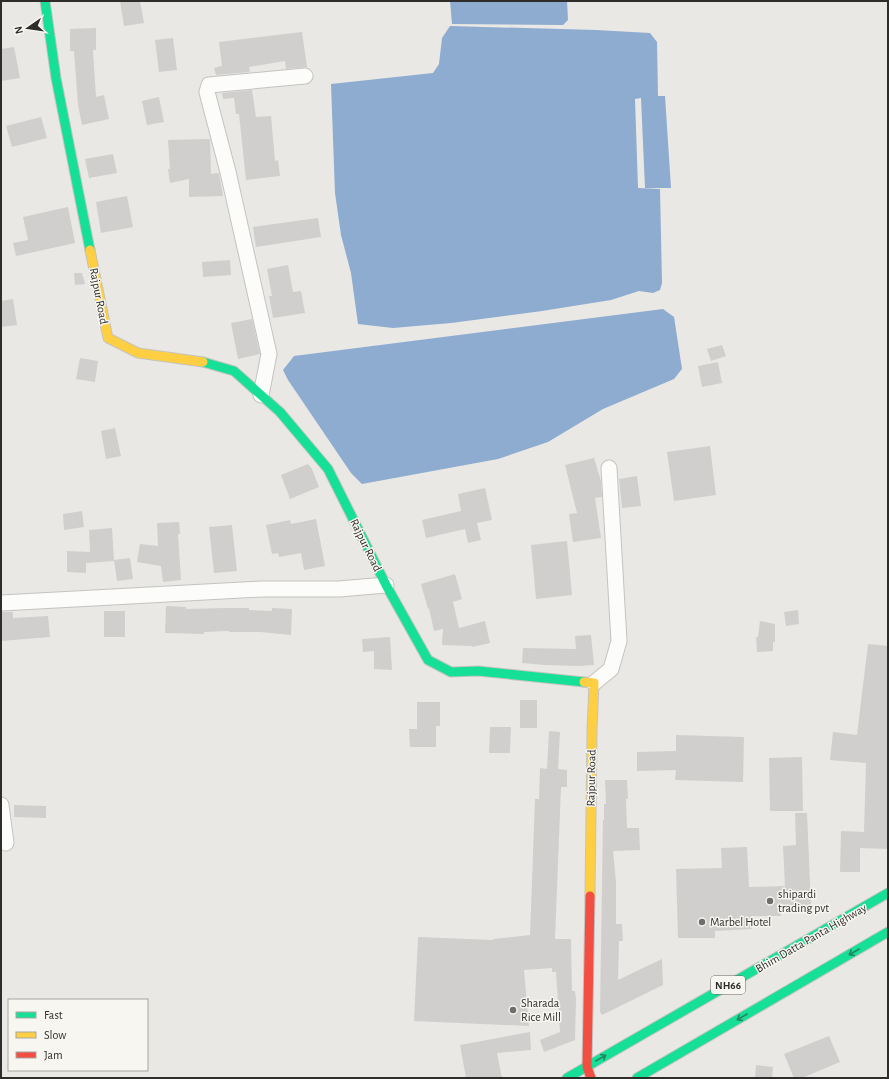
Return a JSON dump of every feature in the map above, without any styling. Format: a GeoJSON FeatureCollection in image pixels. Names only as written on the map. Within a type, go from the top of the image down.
{"type":"FeatureCollection","features":[{"type":"Feature","properties":{"kind":"main road","name":"Rajpur Road"},"geometry":{"type":"LineString","coordinates":[[45,1],[56,78],[108,338],[138,353],[201,361],[234,371],[280,412],[328,469],[386,585],[428,660],[451,672],[478,671],[594,682],[587,1067],[591,1078]]}},
{"type":"Feature","properties":{"kind":"main road","name":"Bhim Datta Panta Highway"},"geometry":{"type":"LineString","coordinates":[[567,1078],[888,893]]}},
{"type":"Feature","properties":{"kind":"main road"},"geometry":{"type":"LineString","coordinates":[[638,1078],[888,932]]}},
{"type":"Feature","properties":{"kind":"street"},"geometry":{"type":"LineString","coordinates":[[261,395],[269,354],[228,172],[207,92],[209,85],[305,76]]}},
{"type":"Feature","properties":{"kind":"street"},"geometry":{"type":"LineString","coordinates":[[594,682],[611,669],[619,641],[609,468]]}},
{"type":"Feature","properties":{"kind":"street"},"geometry":{"type":"LineString","coordinates":[[1,603],[262,589],[339,589],[386,585]]}},
{"type":"Feature","properties":{"kind":"street"},"geometry":{"type":"LineString","coordinates":[[1,805],[6,843]]}},
{"type":"Feature","properties":{"kind":"water"},"geometry":{"type":"Polygon","coordinates":[[[450,1],[567,1],[568,20],[563,25],[452,24],[450,1]]]}},
{"type":"Feature","properties":{"kind":"water"},"geometry":{"type":"Polygon","coordinates":[[[450,26],[650,33],[657,42],[658,96],[665,96],[671,188],[645,188],[641,98],[635,99],[638,188],[660,189],[662,283],[660,290],[653,293],[639,291],[611,300],[542,311],[451,323],[393,328],[358,324],[351,273],[341,235],[335,193],[331,84],[433,73],[439,64],[442,38],[450,26]]]}},
{"type":"Feature","properties":{"kind":"water"},"geometry":{"type":"Polygon","coordinates":[[[663,309],[674,317],[682,369],[674,379],[603,409],[548,442],[498,459],[362,484],[351,473],[288,380],[283,370],[294,356],[663,309]]]}},
{"type":"Feature","properties":{"kind":"building"},"geometry":{"type":"Polygon","coordinates":[[[120,1],[140,1],[144,23],[124,26],[120,1]]]}},
{"type":"Feature","properties":{"kind":"building"},"geometry":{"type":"Polygon","coordinates":[[[96,28],[96,50],[93,50],[96,97],[104,95],[109,119],[82,125],[78,105],[74,51],[70,51],[70,29],[96,28]]]}},
{"type":"Feature","properties":{"kind":"building"},"geometry":{"type":"Polygon","coordinates":[[[302,32],[307,67],[286,69],[285,61],[249,67],[250,72],[216,75],[214,68],[222,66],[219,42],[302,32]]]}},
{"type":"Feature","properties":{"kind":"building"},"geometry":{"type":"Polygon","coordinates":[[[173,38],[177,70],[159,72],[155,40],[173,38]]]}},
{"type":"Feature","properties":{"kind":"building"},"geometry":{"type":"Polygon","coordinates":[[[14,47],[20,78],[1,81],[1,49],[14,47]]]}},
{"type":"Feature","properties":{"kind":"building"},"geometry":{"type":"Polygon","coordinates":[[[252,90],[256,117],[271,116],[275,161],[278,160],[280,176],[246,180],[239,114],[236,114],[234,98],[223,99],[222,93],[252,90]]]}},
{"type":"Feature","properties":{"kind":"building"},"geometry":{"type":"Polygon","coordinates":[[[159,97],[164,122],[147,125],[142,101],[159,97]]]}},
{"type":"Feature","properties":{"kind":"building"},"geometry":{"type":"Polygon","coordinates":[[[41,117],[47,138],[12,147],[6,126],[41,117]]]}},
{"type":"Feature","properties":{"kind":"building"},"geometry":{"type":"Polygon","coordinates":[[[210,139],[211,174],[219,173],[223,196],[189,197],[189,179],[170,183],[168,169],[170,169],[168,140],[210,139]]]}},
{"type":"Feature","properties":{"kind":"building"},"geometry":{"type":"Polygon","coordinates":[[[113,154],[117,173],[89,178],[85,159],[113,154]]]}},
{"type":"Feature","properties":{"kind":"building"},"geometry":{"type":"Polygon","coordinates":[[[127,196],[133,227],[101,233],[96,202],[127,196]]]}},
{"type":"Feature","properties":{"kind":"building"},"geometry":{"type":"Polygon","coordinates":[[[68,207],[75,243],[16,256],[13,243],[28,240],[23,217],[68,207]]]}},
{"type":"Feature","properties":{"kind":"building"},"geometry":{"type":"Polygon","coordinates":[[[318,218],[321,237],[256,247],[253,227],[318,218]]]}},
{"type":"Feature","properties":{"kind":"building"},"geometry":{"type":"Polygon","coordinates":[[[230,260],[231,275],[203,277],[202,262],[230,260]]]}},
{"type":"Feature","properties":{"kind":"building"},"geometry":{"type":"Polygon","coordinates":[[[288,265],[293,292],[301,291],[305,313],[273,318],[269,296],[272,296],[267,269],[288,265]]]}},
{"type":"Feature","properties":{"kind":"building"},"geometry":{"type":"Polygon","coordinates":[[[74,273],[82,273],[85,284],[75,285],[74,273]]]}},
{"type":"Feature","properties":{"kind":"building"},"geometry":{"type":"Polygon","coordinates":[[[13,299],[17,325],[1,327],[1,301],[13,299]]]}},
{"type":"Feature","properties":{"kind":"building"},"geometry":{"type":"Polygon","coordinates":[[[252,319],[260,354],[238,359],[231,323],[252,319]]]}},
{"type":"Feature","properties":{"kind":"building"},"geometry":{"type":"Polygon","coordinates":[[[722,345],[726,356],[711,361],[707,349],[722,345]]]}},
{"type":"Feature","properties":{"kind":"building"},"geometry":{"type":"Polygon","coordinates":[[[80,358],[98,361],[95,382],[76,379],[80,358]]]}},
{"type":"Feature","properties":{"kind":"building"},"geometry":{"type":"Polygon","coordinates":[[[718,362],[722,383],[702,387],[698,366],[718,362]]]}},
{"type":"Feature","properties":{"kind":"building"},"geometry":{"type":"Polygon","coordinates":[[[115,428],[121,456],[106,459],[101,431],[115,428]]]}},
{"type":"Feature","properties":{"kind":"building"},"geometry":{"type":"Polygon","coordinates":[[[710,446],[716,495],[674,501],[667,452],[710,446]]]}},
{"type":"Feature","properties":{"kind":"building"},"geometry":{"type":"Polygon","coordinates":[[[594,458],[601,481],[602,497],[595,498],[601,538],[573,542],[569,514],[577,513],[565,465],[594,458]]]}},
{"type":"Feature","properties":{"kind":"building"},"geometry":{"type":"Polygon","coordinates":[[[308,464],[312,469],[319,487],[290,499],[281,475],[308,464]]]}},
{"type":"Feature","properties":{"kind":"building"},"geometry":{"type":"Polygon","coordinates":[[[637,476],[641,506],[622,508],[619,479],[637,476]]]}},
{"type":"Feature","properties":{"kind":"building"},"geometry":{"type":"Polygon","coordinates":[[[485,488],[492,520],[477,523],[481,540],[468,543],[465,529],[426,538],[422,520],[461,511],[458,494],[485,488]]]}},
{"type":"Feature","properties":{"kind":"building"},"geometry":{"type":"Polygon","coordinates":[[[82,511],[84,527],[64,530],[63,514],[82,511]]]}},
{"type":"Feature","properties":{"kind":"building"},"geometry":{"type":"Polygon","coordinates":[[[316,519],[325,566],[304,570],[301,553],[279,557],[278,553],[272,554],[266,525],[290,520],[291,524],[316,519]]]}},
{"type":"Feature","properties":{"kind":"building"},"geometry":{"type":"Polygon","coordinates":[[[179,522],[180,534],[178,534],[181,580],[163,582],[161,566],[137,562],[140,544],[158,546],[157,523],[179,522]]]}},
{"type":"Feature","properties":{"kind":"building"},"geometry":{"type":"Polygon","coordinates":[[[232,525],[237,571],[214,573],[209,527],[232,525]]]}},
{"type":"Feature","properties":{"kind":"building"},"geometry":{"type":"Polygon","coordinates":[[[112,528],[114,561],[86,563],[86,573],[67,572],[67,551],[90,552],[89,530],[112,528]]]}},
{"type":"Feature","properties":{"kind":"building"},"geometry":{"type":"Polygon","coordinates":[[[567,541],[572,595],[536,599],[531,545],[567,541]]]}},
{"type":"Feature","properties":{"kind":"building"},"geometry":{"type":"Polygon","coordinates":[[[130,558],[133,579],[117,581],[114,560],[130,558]]]}},
{"type":"Feature","properties":{"kind":"building"},"geometry":{"type":"Polygon","coordinates":[[[455,574],[462,599],[453,602],[459,628],[485,621],[490,643],[472,647],[442,645],[443,629],[434,631],[429,608],[428,609],[421,584],[455,574]]]}},
{"type":"Feature","properties":{"kind":"building"},"geometry":{"type":"Polygon","coordinates":[[[166,606],[186,607],[186,609],[249,608],[249,610],[272,611],[272,608],[292,609],[291,635],[229,631],[204,632],[204,634],[165,633],[166,606]]]}},
{"type":"Feature","properties":{"kind":"building"},"geometry":{"type":"Polygon","coordinates":[[[798,610],[799,624],[786,626],[784,612],[798,610]]]}},
{"type":"Feature","properties":{"kind":"building"},"geometry":{"type":"Polygon","coordinates":[[[104,611],[125,611],[125,637],[104,637],[104,611]]]}},
{"type":"Feature","properties":{"kind":"building"},"geometry":{"type":"Polygon","coordinates":[[[1,612],[13,612],[13,618],[48,616],[50,637],[1,641],[1,612]]]}},
{"type":"Feature","properties":{"kind":"building"},"geometry":{"type":"Polygon","coordinates":[[[760,621],[775,624],[775,642],[773,642],[773,651],[757,652],[756,637],[758,637],[760,621]]]}},
{"type":"Feature","properties":{"kind":"building"},"geometry":{"type":"Polygon","coordinates":[[[591,635],[594,665],[579,666],[522,663],[523,648],[576,649],[575,636],[591,635]]]}},
{"type":"Feature","properties":{"kind":"building"},"geometry":{"type":"Polygon","coordinates":[[[390,637],[392,670],[374,669],[374,651],[363,652],[362,639],[390,637]]]}},
{"type":"Feature","properties":{"kind":"building"},"geometry":{"type":"Polygon","coordinates":[[[868,644],[888,646],[888,849],[860,848],[860,872],[840,872],[841,831],[864,832],[866,763],[830,760],[833,732],[857,735],[868,644]]]}},
{"type":"Feature","properties":{"kind":"building"},"geometry":{"type":"Polygon","coordinates":[[[520,700],[537,700],[537,728],[520,728],[520,700]]]}},
{"type":"Feature","properties":{"kind":"building"},"geometry":{"type":"Polygon","coordinates":[[[417,702],[440,702],[440,726],[436,726],[436,747],[410,747],[409,729],[417,729],[417,702]]]}},
{"type":"Feature","properties":{"kind":"building"},"geometry":{"type":"Polygon","coordinates":[[[490,727],[511,727],[510,753],[489,753],[490,727]]]}},
{"type":"Feature","properties":{"kind":"building"},"geometry":{"type":"Polygon","coordinates":[[[549,731],[560,732],[558,769],[567,770],[567,787],[561,787],[555,939],[571,939],[572,991],[575,991],[576,999],[575,1040],[544,1052],[540,1040],[560,1032],[556,972],[552,972],[552,968],[524,970],[529,1026],[414,1021],[418,937],[493,940],[530,935],[535,799],[539,799],[540,768],[547,769],[549,731]]]}},
{"type":"Feature","properties":{"kind":"building"},"geometry":{"type":"Polygon","coordinates":[[[676,735],[744,737],[743,782],[675,780],[676,770],[637,771],[637,752],[676,751],[676,735]]]}},
{"type":"Feature","properties":{"kind":"building"},"geometry":{"type":"Polygon","coordinates":[[[802,757],[803,811],[770,811],[769,758],[802,757]]]}},
{"type":"Feature","properties":{"kind":"building"},"geometry":{"type":"Polygon","coordinates":[[[605,780],[627,780],[627,828],[639,828],[640,850],[613,851],[616,882],[616,924],[622,924],[623,941],[619,941],[618,980],[662,959],[663,985],[602,1015],[600,1012],[603,820],[604,804],[606,804],[605,780]]]}},
{"type":"Feature","properties":{"kind":"building"},"geometry":{"type":"Polygon","coordinates":[[[14,805],[46,806],[46,818],[14,817],[14,805]]]}},
{"type":"Feature","properties":{"kind":"building"},"geometry":{"type":"Polygon","coordinates":[[[795,813],[807,813],[811,906],[781,908],[781,916],[751,916],[752,929],[715,931],[715,938],[678,938],[676,869],[722,868],[721,848],[747,847],[749,887],[785,886],[783,846],[796,845],[795,813]]]}},
{"type":"Feature","properties":{"kind":"building"},"geometry":{"type":"Polygon","coordinates":[[[530,1032],[531,1050],[497,1053],[502,1078],[466,1078],[460,1045],[530,1032]]]}},
{"type":"Feature","properties":{"kind":"building"},"geometry":{"type":"Polygon","coordinates":[[[829,1036],[840,1062],[802,1078],[794,1078],[784,1054],[829,1036]]]}},
{"type":"Feature","properties":{"kind":"building"},"geometry":{"type":"Polygon","coordinates":[[[756,1065],[773,1067],[772,1078],[755,1078],[756,1065]]]}},
{"type":"Feature","properties":{"kind":"traffic: fast"},"geometry":{"type":"LineString","coordinates":[[45,1],[56,78],[90,250]]}},
{"type":"Feature","properties":{"kind":"traffic: fast"},"geometry":{"type":"LineString","coordinates":[[203,362],[234,371],[280,412],[328,469],[386,585],[428,660],[451,672],[478,671],[584,682]]}},
{"type":"Feature","properties":{"kind":"traffic: fast"},"geometry":{"type":"LineString","coordinates":[[567,1078],[888,893]]}},
{"type":"Feature","properties":{"kind":"traffic: fast"},"geometry":{"type":"LineString","coordinates":[[637,1078],[888,932]]}},
{"type":"Feature","properties":{"kind":"traffic: slow"},"geometry":{"type":"LineString","coordinates":[[90,250],[108,338],[138,353],[203,362]]}},
{"type":"Feature","properties":{"kind":"traffic: slow"},"geometry":{"type":"LineString","coordinates":[[584,682],[594,683],[590,896]]}},
{"type":"Feature","properties":{"kind":"traffic: jam"},"geometry":{"type":"LineString","coordinates":[[590,896],[587,1067],[591,1078]]}},
{"type":"Feature","properties":{"kind":"place","name":"shipardi trading pvt"},"geometry":{"type":"Point","coordinates":[770,901]}},
{"type":"Feature","properties":{"kind":"place","name":"Marbel Hotel"},"geometry":{"type":"Point","coordinates":[702,922]}},
{"type":"Feature","properties":{"kind":"place","name":"Sharada Rice Mill"},"geometry":{"type":"Point","coordinates":[513,1010]}}]}
